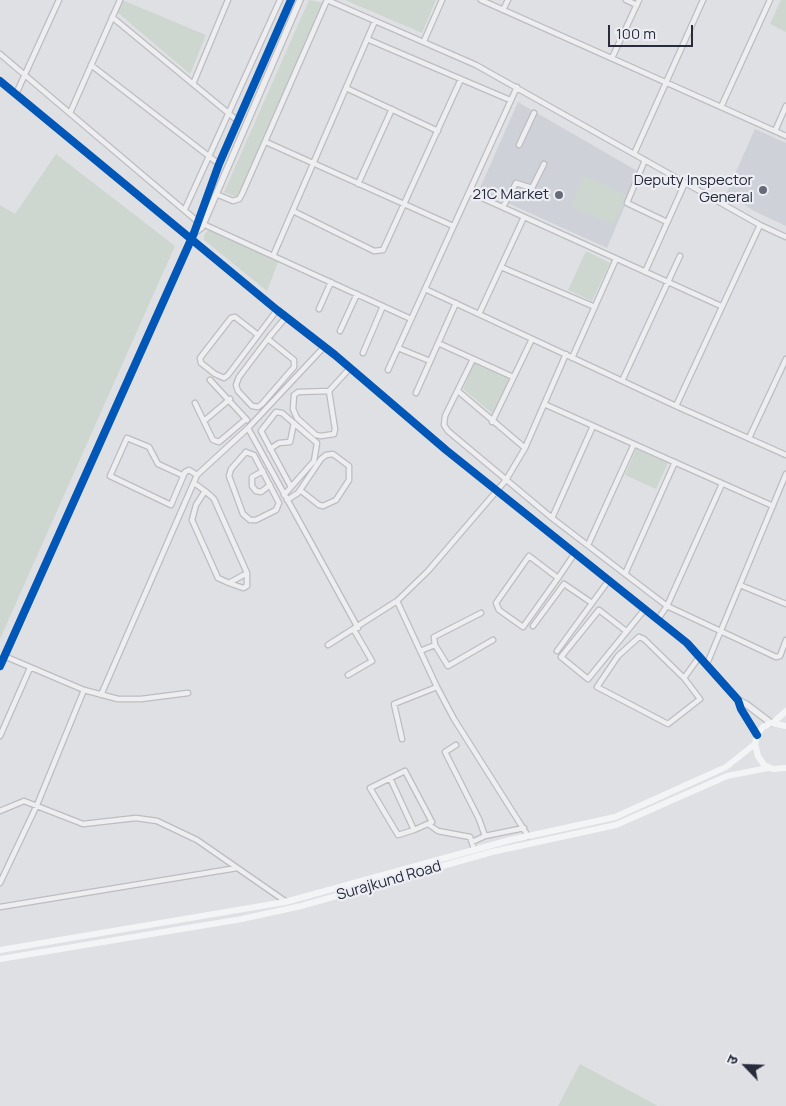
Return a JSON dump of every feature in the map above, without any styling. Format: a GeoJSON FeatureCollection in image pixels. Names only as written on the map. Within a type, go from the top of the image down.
{"type":"FeatureCollection","features":[{"type":"Feature","properties":{"kind":"main road"},"geometry":{"type":"LineString","coordinates":[[784,771],[768,768],[758,756],[755,744],[757,735],[763,727],[773,722],[786,711]]}},
{"type":"Feature","properties":{"kind":"main road"},"geometry":{"type":"LineString","coordinates":[[773,722],[786,726]]}},
{"type":"Feature","properties":{"kind":"main road","name":"Surajkund Road"},"geometry":{"type":"LineString","coordinates":[[0,950],[285,902],[474,849],[621,815],[726,767],[755,744]]}},
{"type":"Feature","properties":{"kind":"main road","name":"Surajkund Road"},"geometry":{"type":"LineString","coordinates":[[0,959],[242,920],[301,906],[492,852],[616,825],[728,776],[768,768]]}},
{"type":"Feature","properties":{"kind":"street"},"geometry":{"type":"LineString","coordinates":[[16,94],[58,0]]}},
{"type":"Feature","properties":{"kind":"street"},"geometry":{"type":"LineString","coordinates":[[70,113],[120,0]]}},
{"type":"Feature","properties":{"kind":"street"},"geometry":{"type":"LineString","coordinates":[[192,84],[228,1],[222,0]]}},
{"type":"Feature","properties":{"kind":"street"},"geometry":{"type":"LineString","coordinates":[[185,209],[280,0]]}},
{"type":"Feature","properties":{"kind":"street"},"geometry":{"type":"LineString","coordinates":[[200,222],[220,164],[291,0]]}},
{"type":"Feature","properties":{"kind":"street"},"geometry":{"type":"LineString","coordinates":[[0,666],[193,236],[216,194],[300,0]]}},
{"type":"Feature","properties":{"kind":"street"},"geometry":{"type":"LineString","coordinates":[[216,194],[233,201],[239,199],[266,142],[327,0],[424,41],[517,86],[760,225],[786,237]]}},
{"type":"Feature","properties":{"kind":"street"},"geometry":{"type":"LineString","coordinates":[[424,41],[442,0]]}},
{"type":"Feature","properties":{"kind":"street"},"geometry":{"type":"LineString","coordinates":[[481,0],[786,136]]}},
{"type":"Feature","properties":{"kind":"street"},"geometry":{"type":"LineString","coordinates":[[503,10],[508,0]]}},
{"type":"Feature","properties":{"kind":"street"},"geometry":{"type":"LineString","coordinates":[[612,58],[638,2],[626,0]]}},
{"type":"Feature","properties":{"kind":"street"},"geometry":{"type":"LineString","coordinates":[[634,154],[703,0]]}},
{"type":"Feature","properties":{"kind":"street"},"geometry":{"type":"LineString","coordinates":[[721,107],[770,0]]}},
{"type":"Feature","properties":{"kind":"street"},"geometry":{"type":"LineString","coordinates":[[272,16],[283,20]]}},
{"type":"Feature","properties":{"kind":"street"},"geometry":{"type":"LineString","coordinates":[[112,17],[238,121]]}},
{"type":"Feature","properties":{"kind":"street"},"geometry":{"type":"LineString","coordinates":[[273,256],[375,21]]}},
{"type":"Feature","properties":{"kind":"street"},"geometry":{"type":"LineString","coordinates":[[367,39],[510,100]]}},
{"type":"Feature","properties":{"kind":"street"},"geometry":{"type":"LineString","coordinates":[[0,54],[200,222],[412,319]]}},
{"type":"Feature","properties":{"kind":"street"},"geometry":{"type":"LineString","coordinates":[[252,63],[261,68]]}},
{"type":"Feature","properties":{"kind":"street"},"geometry":{"type":"LineString","coordinates":[[91,65],[220,164]]}},
{"type":"Feature","properties":{"kind":"street"},"geometry":{"type":"LineString","coordinates":[[293,211],[374,251],[380,252],[384,249],[461,79]]}},
{"type":"Feature","properties":{"kind":"street"},"geometry":{"type":"LineString","coordinates":[[0,81],[193,236],[277,310],[324,346],[497,491],[658,619],[700,656],[738,700],[741,709],[757,735]]}},
{"type":"Feature","properties":{"kind":"street"},"geometry":{"type":"LineString","coordinates":[[388,370],[517,86]]}},
{"type":"Feature","properties":{"kind":"street"},"geometry":{"type":"LineString","coordinates":[[346,88],[438,130]]}},
{"type":"Feature","properties":{"kind":"street"},"geometry":{"type":"LineString","coordinates":[[775,131],[786,106]]}},
{"type":"Feature","properties":{"kind":"street"},"geometry":{"type":"LineString","coordinates":[[358,184],[392,109]]}},
{"type":"Feature","properties":{"kind":"street"},"geometry":{"type":"LineString","coordinates":[[519,145],[534,113]]}},
{"type":"Feature","properties":{"kind":"street"},"geometry":{"type":"LineString","coordinates":[[266,142],[453,226]]}},
{"type":"Feature","properties":{"kind":"street"},"geometry":{"type":"LineString","coordinates":[[645,160],[627,203],[668,222]]}},
{"type":"Feature","properties":{"kind":"street"},"geometry":{"type":"LineString","coordinates":[[503,207],[516,183],[532,188],[544,164]]}},
{"type":"Feature","properties":{"kind":"street"},"geometry":{"type":"LineString","coordinates":[[645,272],[685,182]]}},
{"type":"Feature","properties":{"kind":"street"},"geometry":{"type":"LineString","coordinates":[[469,192],[720,306]]}},
{"type":"Feature","properties":{"kind":"street"},"geometry":{"type":"LineString","coordinates":[[479,314],[524,217]]}},
{"type":"Feature","properties":{"kind":"street"},"geometry":{"type":"LineString","coordinates":[[676,406],[720,306],[760,225]]}},
{"type":"Feature","properties":{"kind":"street"},"geometry":{"type":"LineString","coordinates":[[622,381],[680,256]]}},
{"type":"Feature","properties":{"kind":"street"},"geometry":{"type":"LineString","coordinates":[[572,358],[616,259]]}},
{"type":"Feature","properties":{"kind":"street"},"geometry":{"type":"LineString","coordinates":[[501,267],[595,307]]}},
{"type":"Feature","properties":{"kind":"street"},"geometry":{"type":"LineString","coordinates":[[319,309],[331,282]]}},
{"type":"Feature","properties":{"kind":"street"},"geometry":{"type":"LineString","coordinates":[[425,289],[786,455]]}},
{"type":"Feature","properties":{"kind":"street"},"geometry":{"type":"LineString","coordinates":[[340,331],[357,294]]}},
{"type":"Feature","properties":{"kind":"street"},"geometry":{"type":"LineString","coordinates":[[416,393],[456,303]]}},
{"type":"Feature","properties":{"kind":"street"},"geometry":{"type":"LineString","coordinates":[[363,353],[383,306]]}},
{"type":"Feature","properties":{"kind":"street"},"geometry":{"type":"LineString","coordinates":[[258,334],[235,317],[231,318],[200,358],[201,363],[224,378],[277,310]]}},
{"type":"Feature","properties":{"kind":"street"},"geometry":{"type":"LineString","coordinates":[[268,339],[294,360],[294,366],[262,404],[258,407],[252,406],[238,391],[236,385],[238,377],[268,339],[286,317]]}},
{"type":"Feature","properties":{"kind":"street"},"geometry":{"type":"LineString","coordinates":[[492,422],[532,339]]}},
{"type":"Feature","properties":{"kind":"street"},"geometry":{"type":"LineString","coordinates":[[438,343],[514,377]]}},
{"type":"Feature","properties":{"kind":"street"},"geometry":{"type":"LineString","coordinates":[[101,695],[197,475],[250,426],[324,346]]}},
{"type":"Feature","properties":{"kind":"street"},"geometry":{"type":"LineString","coordinates":[[398,348],[430,362]]}},
{"type":"Feature","properties":{"kind":"street"},"geometry":{"type":"LineString","coordinates":[[328,645],[356,629],[397,601],[428,571],[506,480],[525,448],[566,354]]}},
{"type":"Feature","properties":{"kind":"street"},"geometry":{"type":"LineString","coordinates":[[473,359],[445,416],[444,425],[552,518],[667,606],[776,657],[780,656],[786,640]]}},
{"type":"Feature","properties":{"kind":"street"},"geometry":{"type":"LineString","coordinates":[[750,438],[786,359]]}},
{"type":"Feature","properties":{"kind":"street"},"geometry":{"type":"LineString","coordinates":[[329,391],[335,430],[334,434],[321,436],[297,418],[292,400],[298,392],[329,391],[350,368]]}},
{"type":"Feature","properties":{"kind":"street"},"geometry":{"type":"LineString","coordinates":[[210,380],[230,399],[246,419],[272,473],[372,661],[348,675]]}},
{"type":"Feature","properties":{"kind":"street"},"geometry":{"type":"LineString","coordinates":[[458,391],[492,422],[525,448]]}},
{"type":"Feature","properties":{"kind":"street"},"geometry":{"type":"LineString","coordinates":[[204,421],[230,399]]}},
{"type":"Feature","properties":{"kind":"street"},"geometry":{"type":"LineString","coordinates":[[195,403],[213,440],[218,442],[246,419]]}},
{"type":"Feature","properties":{"kind":"street"},"geometry":{"type":"LineString","coordinates":[[544,404],[773,506]]}},
{"type":"Feature","properties":{"kind":"street"},"geometry":{"type":"LineString","coordinates":[[284,495],[314,461],[318,448],[317,442],[311,435],[282,414],[276,412],[261,431],[291,487]]}},
{"type":"Feature","properties":{"kind":"street"},"geometry":{"type":"LineString","coordinates":[[270,449],[279,443],[290,442],[294,423]]}},
{"type":"Feature","properties":{"kind":"street"},"geometry":{"type":"LineString","coordinates":[[552,518],[593,426]]}},
{"type":"Feature","properties":{"kind":"street"},"geometry":{"type":"LineString","coordinates":[[182,475],[158,464],[149,447],[127,438],[110,476],[171,505],[182,475],[189,470],[197,475]]}},
{"type":"Feature","properties":{"kind":"street"},"geometry":{"type":"LineString","coordinates":[[588,545],[634,444]]}},
{"type":"Feature","properties":{"kind":"street"},"geometry":{"type":"LineString","coordinates":[[246,452],[254,455],[262,470],[279,503],[276,510],[250,520],[244,514],[230,483],[231,469],[246,452]]}},
{"type":"Feature","properties":{"kind":"street"},"geometry":{"type":"LineString","coordinates":[[287,500],[300,490],[326,455],[333,454],[349,466],[349,480],[336,500],[323,506],[319,505],[300,490]]}},
{"type":"Feature","properties":{"kind":"street"},"geometry":{"type":"LineString","coordinates":[[625,574],[675,462]]}},
{"type":"Feature","properties":{"kind":"street"},"geometry":{"type":"LineString","coordinates":[[262,470],[252,477],[252,486],[256,491],[261,492],[270,485]]}},
{"type":"Feature","properties":{"kind":"street"},"geometry":{"type":"LineString","coordinates":[[266,477],[272,473]]}},
{"type":"Feature","properties":{"kind":"street"},"geometry":{"type":"LineString","coordinates":[[707,664],[786,474]]}},
{"type":"Feature","properties":{"kind":"street"},"geometry":{"type":"LineString","coordinates":[[194,483],[205,491],[214,499],[247,573],[249,582],[244,588],[218,578],[192,520],[196,504],[205,491]]}},
{"type":"Feature","properties":{"kind":"street"},"geometry":{"type":"LineString","coordinates":[[658,619],[667,606],[722,484]]}},
{"type":"Feature","properties":{"kind":"street"},"geometry":{"type":"LineString","coordinates":[[558,578],[529,556],[496,603],[499,610],[523,626],[558,578],[575,553]]}},
{"type":"Feature","properties":{"kind":"street"},"geometry":{"type":"LineString","coordinates":[[229,583],[247,573]]}},
{"type":"Feature","properties":{"kind":"street"},"geometry":{"type":"LineString","coordinates":[[557,651],[609,580]]}},
{"type":"Feature","properties":{"kind":"street"},"geometry":{"type":"LineString","coordinates":[[533,626],[564,584],[592,603]]}},
{"type":"Feature","properties":{"kind":"street"},"geometry":{"type":"LineString","coordinates":[[740,585],[786,604]]}},
{"type":"Feature","properties":{"kind":"street"},"geometry":{"type":"LineString","coordinates":[[534,599],[540,603]]}},
{"type":"Feature","properties":{"kind":"street"},"geometry":{"type":"LineString","coordinates":[[397,601],[437,687],[528,836]]}},
{"type":"Feature","properties":{"kind":"street"},"geometry":{"type":"LineString","coordinates":[[626,631],[600,610],[561,657],[588,679],[645,609]]}},
{"type":"Feature","properties":{"kind":"street"},"geometry":{"type":"LineString","coordinates":[[481,613],[434,637],[435,645],[448,666],[493,640]]}},
{"type":"Feature","properties":{"kind":"street"},"geometry":{"type":"LineString","coordinates":[[639,637],[684,678],[700,699],[668,724],[597,687],[618,656],[639,637]]}},
{"type":"Feature","properties":{"kind":"street"},"geometry":{"type":"LineString","coordinates":[[420,651],[435,645]]}},
{"type":"Feature","properties":{"kind":"street"},"geometry":{"type":"LineString","coordinates":[[4,656],[84,690],[118,699],[141,699],[188,693]]}},
{"type":"Feature","properties":{"kind":"street"},"geometry":{"type":"LineString","coordinates":[[684,678],[700,656]]}},
{"type":"Feature","properties":{"kind":"street"},"geometry":{"type":"LineString","coordinates":[[0,736],[30,668]]}},
{"type":"Feature","properties":{"kind":"street"},"geometry":{"type":"LineString","coordinates":[[402,739],[394,704],[437,687]]}},
{"type":"Feature","properties":{"kind":"street"},"geometry":{"type":"LineString","coordinates":[[0,883],[37,805],[84,690]]}},
{"type":"Feature","properties":{"kind":"street"},"geometry":{"type":"LineString","coordinates":[[738,700],[773,722]]}},
{"type":"Feature","properties":{"kind":"street"},"geometry":{"type":"LineString","coordinates":[[456,745],[444,752],[479,819],[485,836]]}},
{"type":"Feature","properties":{"kind":"street"},"geometry":{"type":"LineString","coordinates":[[405,771],[432,822],[398,835],[370,788],[390,778],[405,771]]}},
{"type":"Feature","properties":{"kind":"street"},"geometry":{"type":"LineString","coordinates":[[390,778],[414,830]]}},
{"type":"Feature","properties":{"kind":"street"},"geometry":{"type":"LineString","coordinates":[[0,811],[24,802],[37,805],[83,824],[136,818],[157,820],[197,840],[285,902]]}},
{"type":"Feature","properties":{"kind":"street"},"geometry":{"type":"LineString","coordinates":[[428,824],[438,831],[470,837],[474,849]]}},
{"type":"Feature","properties":{"kind":"street"},"geometry":{"type":"LineString","coordinates":[[472,842],[485,836],[524,828]]}},
{"type":"Feature","properties":{"kind":"street"},"geometry":{"type":"LineString","coordinates":[[0,908],[237,868]]}},
{"type":"Feature","properties":{"kind":"shaded area"},"geometry":{"type":"Polygon","coordinates":[[[122,0],[206,35],[190,74],[117,12],[122,0]]]}},
{"type":"Feature","properties":{"kind":"shaded area"},"geometry":{"type":"Polygon","coordinates":[[[309,0],[324,3],[238,198],[224,192],[309,0]]]}},
{"type":"Feature","properties":{"kind":"shaded area"},"geometry":{"type":"Polygon","coordinates":[[[345,0],[436,0],[422,33],[345,0]]]}},
{"type":"Feature","properties":{"kind":"shaded area"},"geometry":{"type":"Polygon","coordinates":[[[781,0],[786,0],[786,32],[770,24],[781,0]]]}},
{"type":"Feature","properties":{"kind":"shaded area"},"geometry":{"type":"Polygon","coordinates":[[[518,102],[639,172],[607,248],[479,190],[518,102]]]}},
{"type":"Feature","properties":{"kind":"shaded area"},"geometry":{"type":"Polygon","coordinates":[[[755,129],[786,143],[786,226],[756,212],[726,194],[755,129]]]}},
{"type":"Feature","properties":{"kind":"shaded area"},"geometry":{"type":"Polygon","coordinates":[[[56,154],[175,246],[0,639],[0,205],[15,214],[56,154]]]}},
{"type":"Feature","properties":{"kind":"shaded area"},"geometry":{"type":"Polygon","coordinates":[[[584,176],[627,195],[614,224],[571,207],[584,176]]]}},
{"type":"Feature","properties":{"kind":"shaded area"},"geometry":{"type":"Polygon","coordinates":[[[209,229],[278,262],[267,291],[204,240],[204,235],[209,229]]]}},
{"type":"Feature","properties":{"kind":"shaded area"},"geometry":{"type":"Polygon","coordinates":[[[586,251],[610,263],[592,301],[568,290],[586,251]]]}},
{"type":"Feature","properties":{"kind":"shaded area"},"geometry":{"type":"Polygon","coordinates":[[[474,363],[509,379],[494,415],[463,389],[474,363]]]}},
{"type":"Feature","properties":{"kind":"shaded area"},"geometry":{"type":"Polygon","coordinates":[[[636,449],[668,463],[656,489],[625,475],[636,449]]]}},
{"type":"Feature","properties":{"kind":"shaded area"},"geometry":{"type":"Polygon","coordinates":[[[580,1064],[658,1106],[558,1106],[580,1064]]]}},
{"type":"Feature","properties":{"kind":"cycle path"},"geometry":{"type":"LineString","coordinates":[[0,666],[194,233],[219,164],[291,0]]}},
{"type":"Feature","properties":{"kind":"cycle path"},"geometry":{"type":"LineString","coordinates":[[0,81],[277,310],[335,355],[446,450],[687,643],[738,700],[741,709],[757,735]]}},
{"type":"Feature","properties":{"kind":"place","name":"Deputy Inspector General"},"geometry":{"type":"Point","coordinates":[763,190]}},
{"type":"Feature","properties":{"kind":"place","name":"21C Market"},"geometry":{"type":"Point","coordinates":[559,195]}}]}
